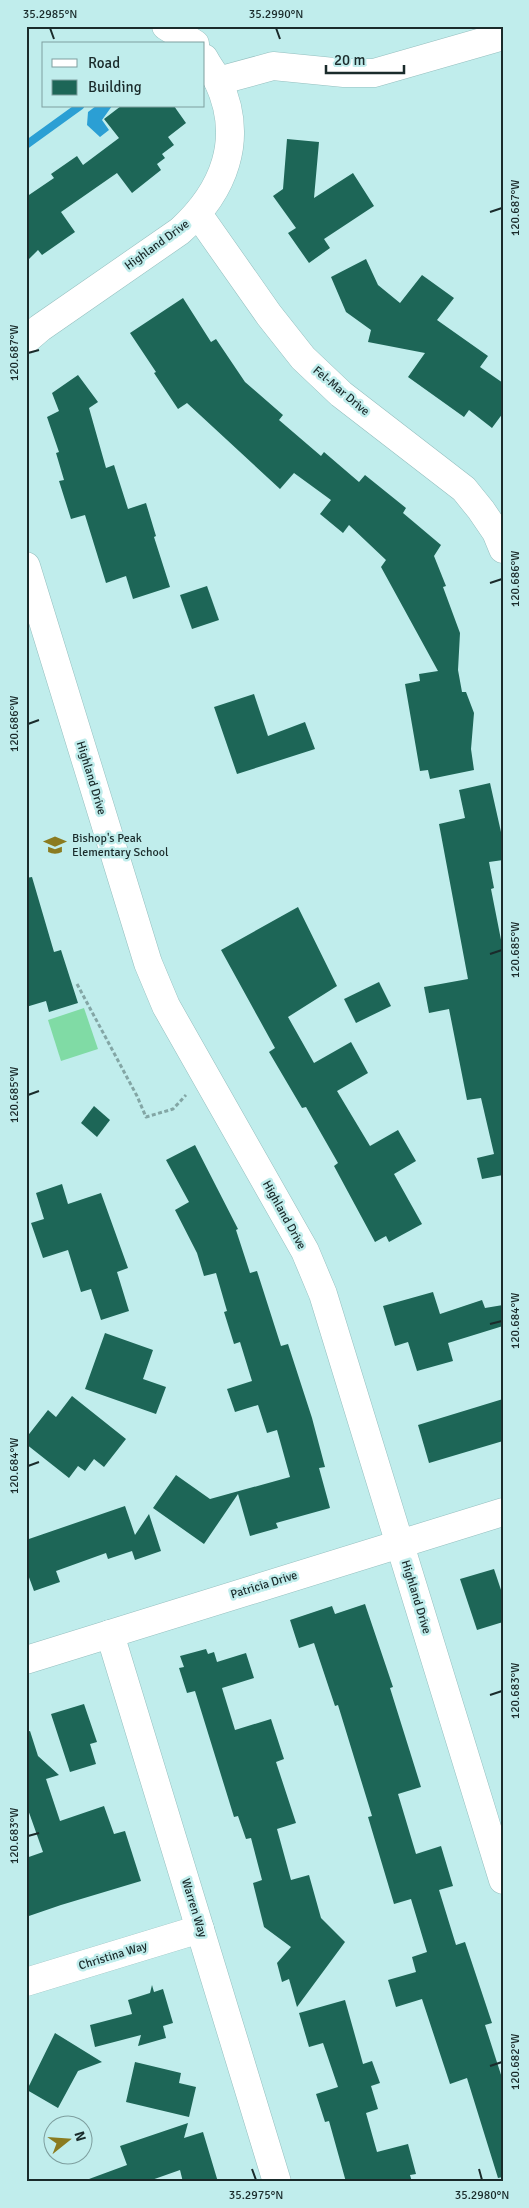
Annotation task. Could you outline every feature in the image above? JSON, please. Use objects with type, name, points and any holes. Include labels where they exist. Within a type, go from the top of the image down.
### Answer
[{"type":"street","points":[[166,26],[192,42]]},
{"type":"street","points":[[211,70],[273,66],[344,73],[374,73],[503,36]]},
{"type":"street","name":"Highland Drive","points":[[26,340],[40,328],[180,231],[198,214],[212,196],[223,174],[229,151],[230,127],[226,103],[211,70]]},
{"type":"street","name":"Fel-Mar Drive","points":[[198,214],[269,315],[302,358],[341,394],[464,489],[496,532],[503,549]]},
{"type":"street","name":"Highland Drive","points":[[26,566],[148,963],[166,1006],[305,1251],[323,1294],[503,1880]]},
{"type":"street","name":"Patricia Drive","points":[[26,1660],[503,1512]]},
{"type":"street","name":"Warren Way","points":[[110,1634],[278,2182]]},
{"type":"street","name":"Christina Way","points":[[26,1982],[200,1929]]},
{"type":"path","points":[[77,984],[138,1096],[146,1117],[172,1109],[206,1076]]},
{"type":"green space","points":[[84,1008],[98,1049],[61,1061],[48,1020]]},
{"type":"water","points":[[93,108],[111,108],[102,120],[109,130],[100,137],[87,125],[88,112]]},
{"type":"building","points":[[118,108],[175,108],[186,123],[168,137],[174,145],[162,154],[165,158],[157,164],[161,170],[132,193],[117,173],[61,212],[75,232],[42,255],[38,250],[26,262],[26,197],[54,178],[51,174],[77,156],[83,165],[119,138],[104,119]]},
{"type":"building","points":[[287,139],[319,142],[314,198],[353,173],[374,206],[324,239],[330,248],[309,263],[288,233],[296,228],[273,196],[283,189]]},
{"type":"building","points":[[366,259],[378,285],[400,303],[422,275],[454,298],[437,320],[488,356],[480,367],[503,383],[503,413],[492,428],[469,410],[464,417],[408,377],[425,353],[368,342],[371,330],[346,312],[331,277]]},
{"type":"building","points":[[183,298],[211,342],[216,339],[245,382],[283,415],[279,420],[321,456],[324,452],[359,482],[365,475],[406,508],[403,513],[441,545],[434,556],[446,586],[443,587],[460,633],[458,670],[462,692],[466,692],[474,713],[471,749],[474,770],[430,779],[428,770],[420,771],[405,684],[420,681],[419,674],[438,671],[381,567],[386,560],[349,525],[343,533],[320,514],[331,500],[294,473],[280,489],[187,403],[178,409],[154,373],[156,372],[130,333]]},
{"type":"building","points":[[78,375],[98,402],[89,408],[106,468],[114,465],[128,509],[146,503],[156,536],[154,537],[170,587],[133,599],[126,576],[106,583],[85,515],[71,519],[59,481],[64,480],[56,453],[59,452],[47,417],[59,411],[52,393]]},
{"type":"building","points":[[207,586],[219,620],[192,629],[180,595]]},
{"type":"building","points":[[254,694],[268,736],[305,722],[315,749],[237,774],[214,707]]},
{"type":"building","points":[[490,783],[503,841],[503,860],[489,862],[494,888],[491,889],[503,950],[503,1175],[482,1179],[477,1158],[494,1154],[481,1098],[467,1100],[449,1009],[429,1013],[424,987],[468,979],[439,824],[465,818],[459,790]]},
{"type":"building","points":[[32,877],[54,952],[61,950],[78,1003],[49,1012],[46,1001],[26,1007],[26,878]]},
{"type":"building","points":[[298,907],[337,986],[288,1017],[314,1063],[351,1042],[368,1073],[337,1091],[370,1146],[398,1130],[416,1161],[394,1174],[422,1224],[389,1242],[386,1236],[375,1242],[334,1166],[338,1163],[306,1107],[302,1108],[269,1052],[275,1048],[221,950]]},
{"type":"building","points":[[379,982],[391,1006],[356,1023],[344,999]]},
{"type":"building","points":[[94,1106],[110,1120],[97,1137],[81,1123]]},
{"type":"building","points":[[195,1145],[238,1229],[236,1230],[250,1273],[257,1271],[281,1346],[288,1344],[312,1418],[325,1467],[319,1468],[330,1508],[276,1523],[278,1528],[250,1536],[238,1494],[204,1544],[153,1508],[176,1475],[210,1499],[290,1477],[277,1430],[267,1433],[258,1405],[235,1412],[227,1389],[252,1381],[240,1342],[234,1344],[224,1312],[227,1311],[216,1273],[204,1276],[197,1253],[175,1210],[189,1202],[166,1160]]},
{"type":"building","points":[[62,1184],[68,1204],[101,1193],[128,1268],[117,1272],[129,1311],[101,1320],[91,1289],[81,1292],[68,1250],[43,1258],[31,1223],[44,1219],[36,1193]]},
{"type":"building","points":[[433,1292],[440,1314],[482,1300],[485,1308],[503,1305],[503,1326],[448,1343],[453,1361],[417,1371],[408,1342],[395,1346],[383,1306]]},
{"type":"building","points":[[105,1333],[153,1350],[143,1379],[166,1387],[156,1414],[85,1389]]},
{"type":"building","points":[[72,1396],[126,1439],[104,1467],[94,1459],[85,1471],[78,1466],[69,1478],[26,1444],[26,1438],[48,1410],[56,1417]]},
{"type":"building","points":[[503,1399],[503,1441],[429,1463],[418,1425]]},
{"type":"building","points":[[125,1506],[135,1535],[149,1514],[161,1551],[135,1560],[132,1551],[108,1559],[106,1553],[56,1571],[60,1582],[34,1591],[26,1569],[26,1540]]},
{"type":"building","points":[[494,1569],[503,1596],[503,1622],[477,1630],[460,1579]]},
{"type":"building","points":[[365,1604],[393,1687],[390,1688],[421,1787],[398,1794],[416,1854],[441,1846],[453,1886],[439,1890],[456,1945],[465,1942],[492,2023],[485,2025],[503,2081],[503,2177],[498,2178],[467,2078],[450,2084],[422,1999],[396,2007],[388,1980],[416,1972],[412,1957],[427,1952],[411,1899],[394,1904],[368,1817],[372,1816],[338,1705],[335,1706],[314,1643],[299,1648],[290,1620],[332,1606],[335,1614]]},
{"type":"building","points":[[206,1649],[208,1654],[214,1652],[217,1662],[246,1653],[254,1678],[222,1688],[235,1730],[271,1719],[284,1759],[276,1762],[296,1823],[277,1829],[291,1880],[309,1875],[321,1918],[345,1942],[297,2007],[289,1979],[282,1982],[277,1963],[291,1947],[264,1927],[253,1883],[262,1880],[251,1838],[246,1839],[238,1816],[234,1817],[195,1691],[187,1693],[179,1668],[184,1667],[180,1656]]},
{"type":"building","points":[[84,1704],[97,1742],[90,1744],[96,1764],[70,1772],[51,1714]]},
{"type":"building","points":[[30,1731],[38,1756],[59,1775],[46,1779],[60,1821],[104,1806],[114,1834],[125,1831],[141,1881],[26,1917],[26,1858],[43,1852],[26,1804],[26,1732]]},
{"type":"building","points":[[152,1985],[154,1992],[163,1989],[173,2023],[163,2026],[166,2038],[138,2046],[141,2035],[95,2047],[90,2025],[132,2014],[128,2000],[150,1993]]},
{"type":"building","points":[[345,2000],[363,2064],[372,2061],[380,2083],[371,2086],[378,2109],[366,2113],[377,2152],[408,2144],[416,2174],[410,2175],[412,2182],[346,2182],[329,2121],[325,2122],[316,2094],[338,2087],[323,2043],[309,2047],[299,2013]]},
{"type":"building","points":[[55,2033],[102,2062],[78,2071],[58,2108],[27,2090]]},
{"type":"building","points":[[135,2062],[181,2073],[179,2083],[196,2087],[189,2117],[126,2102]]},
{"type":"building","points":[[188,2123],[184,2138],[203,2132],[218,2182],[183,2182],[180,2170],[146,2182],[89,2182],[89,2179],[127,2165],[120,2146]]},
{"type":"waterway","points":[[26,145],[77,108]]},
{"type":"place","name":"Bishop's Peak Elementary School","points":[[55,845]]}]
